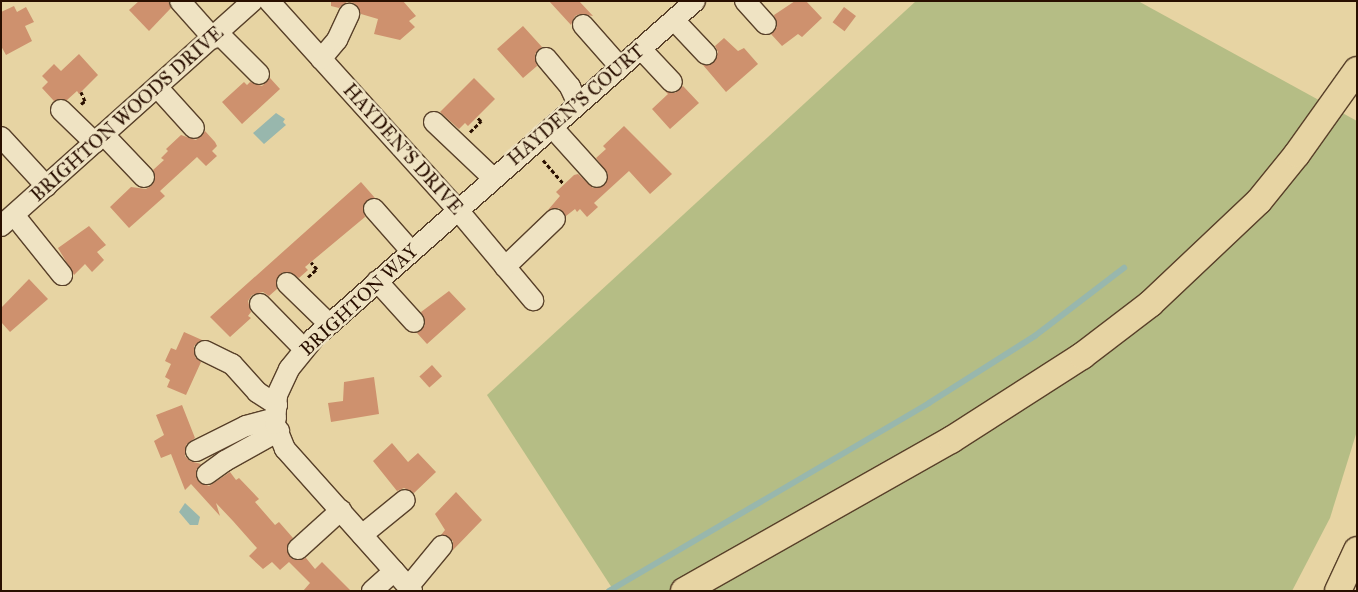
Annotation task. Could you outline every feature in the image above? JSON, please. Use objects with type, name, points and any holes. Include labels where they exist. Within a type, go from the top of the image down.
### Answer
[{"type":"main road","points":[[684,591],[967,431],[1082,356],[1150,304],[1260,200],[1297,154],[1357,70]]},
{"type":"main road","points":[[1338,591],[1357,550]]},
{"type":"street","points":[[180,1],[215,35],[260,74]]},
{"type":"street","name":"BRIGHTON WOODS DRIVE","points":[[8,221],[253,1]]},
{"type":"street","name":"HAYDEN'S DRIVE","points":[[269,1],[457,209],[533,300]]},
{"type":"street","points":[[745,1],[766,24]]},
{"type":"street","name":"HAYDEN'S COURT","points":[[457,209],[674,20],[692,2]]},
{"type":"street","points":[[321,59],[337,40],[349,14]]},
{"type":"street","points":[[674,20],[706,54]]},
{"type":"street","points":[[583,25],[620,67]]},
{"type":"street","points":[[641,49],[672,82]]},
{"type":"street","points":[[546,58],[570,87],[578,104]]},
{"type":"street","points":[[157,87],[194,128]]},
{"type":"street","points":[[62,110],[144,177]]},
{"type":"street","points":[[434,122],[493,178]]},
{"type":"street","points":[[552,127],[597,177]]},
{"type":"street","points":[[1,137],[46,186]]},
{"type":"street","points":[[374,209],[411,251]]},
{"type":"street","name":"BRIGHTON WAY","points":[[277,418],[289,369],[304,350],[329,324],[457,209]]},
{"type":"street","points":[[506,267],[556,219]]},
{"type":"street","points":[[8,221],[62,275]]},
{"type":"street","points":[[377,282],[414,322]]},
{"type":"street","points":[[288,283],[329,324]]},
{"type":"street","points":[[260,304],[304,350]]},
{"type":"street","points":[[205,351],[232,364],[257,392],[277,418],[285,449],[362,534],[403,584]]},
{"type":"street","points":[[196,451],[246,426],[277,418]]},
{"type":"street","points":[[207,474],[277,418]]},
{"type":"street","points":[[362,534],[406,500]]},
{"type":"street","points":[[298,549],[341,510]]},
{"type":"street","points":[[372,591],[403,584],[442,546]]},
{"type":"path","points":[[530,146],[564,184]]},
{"type":"green space","points":[[916,1],[1138,1],[1357,121],[1357,431],[1330,518],[1292,591],[614,591],[487,395]]},
{"type":"water","points":[[276,113],[285,119],[283,122],[286,125],[264,144],[253,133]]},
{"type":"water","points":[[185,503],[200,517],[198,525],[190,525],[179,512]]},
{"type":"building","points":[[139,1],[168,1],[171,8],[149,31],[129,10]]},
{"type":"building","points":[[331,1],[403,1],[416,16],[409,21],[415,27],[400,40],[374,34],[378,19],[361,14],[354,3],[347,2],[339,8],[331,6]]},
{"type":"building","points":[[549,1],[579,1],[593,16],[580,14],[575,16],[571,25]]},
{"type":"building","points":[[795,1],[806,1],[822,18],[802,37],[798,34],[782,46],[771,34],[777,27],[774,15]]},
{"type":"building","points":[[14,6],[17,12],[26,7],[34,22],[25,26],[32,41],[6,55],[1,46],[1,12]]},
{"type":"building","points":[[844,7],[856,16],[845,31],[833,22]]},
{"type":"building","points":[[523,26],[542,47],[535,54],[537,66],[523,78],[497,49]]},
{"type":"building","points":[[724,38],[738,51],[744,48],[758,64],[726,92],[703,65],[714,62],[718,52],[715,46]]},
{"type":"building","points":[[79,54],[98,75],[79,94],[77,91],[67,100],[54,101],[42,88],[48,82],[42,76],[54,64],[61,71]]},
{"type":"building","points":[[270,78],[280,89],[242,124],[222,102],[244,82],[247,85],[250,82],[262,86]]},
{"type":"building","points":[[474,78],[495,99],[468,126],[465,123],[459,129],[440,112]]},
{"type":"building","points":[[683,86],[699,103],[670,129],[652,109],[668,94],[665,91],[675,93]]},
{"type":"building","points":[[624,126],[672,174],[650,194],[629,171],[594,203],[598,207],[587,217],[580,209],[577,212],[575,209],[566,216],[559,208],[548,210],[560,196],[556,192],[574,175],[578,174],[593,188],[605,185],[608,174],[596,158],[606,149],[603,146]]},
{"type":"building","points":[[205,131],[217,146],[212,151],[217,156],[206,166],[197,157],[160,191],[165,196],[129,228],[110,207],[131,187],[146,189],[152,185],[155,180],[153,170],[164,160],[161,158],[168,151],[166,149],[181,135],[196,140]]},
{"type":"building","points":[[361,182],[375,198],[363,205],[365,217],[305,267],[308,270],[299,278],[290,272],[283,272],[276,280],[277,289],[269,296],[263,292],[252,295],[248,301],[251,312],[248,316],[251,318],[230,337],[210,317]]},
{"type":"building","points":[[89,226],[106,245],[97,252],[104,260],[92,272],[85,264],[74,275],[58,248]]},
{"type":"building","points":[[29,279],[48,299],[10,332],[1,322],[1,308]]},
{"type":"building","points":[[449,291],[466,309],[427,344],[417,333],[425,325],[421,312]]},
{"type":"building","points":[[184,332],[202,340],[194,346],[195,357],[201,362],[186,395],[167,387],[170,380],[165,377],[171,364],[165,361],[171,348],[176,350]]},
{"type":"building","points":[[432,365],[442,376],[429,388],[419,376]]},
{"type":"building","points":[[374,377],[379,414],[331,422],[328,403],[343,401],[344,382]]},
{"type":"building","points":[[182,405],[195,438],[186,445],[185,456],[190,461],[201,464],[196,470],[198,481],[209,486],[230,472],[236,480],[239,478],[259,499],[255,502],[275,525],[279,522],[293,538],[287,546],[290,557],[295,560],[306,558],[315,569],[322,562],[351,591],[303,591],[310,583],[289,562],[280,570],[272,562],[263,569],[249,556],[257,548],[216,503],[220,516],[191,484],[185,490],[171,454],[161,458],[154,441],[164,435],[156,415]]},
{"type":"building","points":[[392,443],[408,462],[418,453],[436,472],[414,493],[404,488],[397,491],[373,461]]},
{"type":"building","points":[[456,492],[482,520],[453,550],[453,541],[441,535],[445,530],[435,514]]},
{"type":"waterway","points":[[609,591],[929,403],[1035,336],[1124,268]]}]
